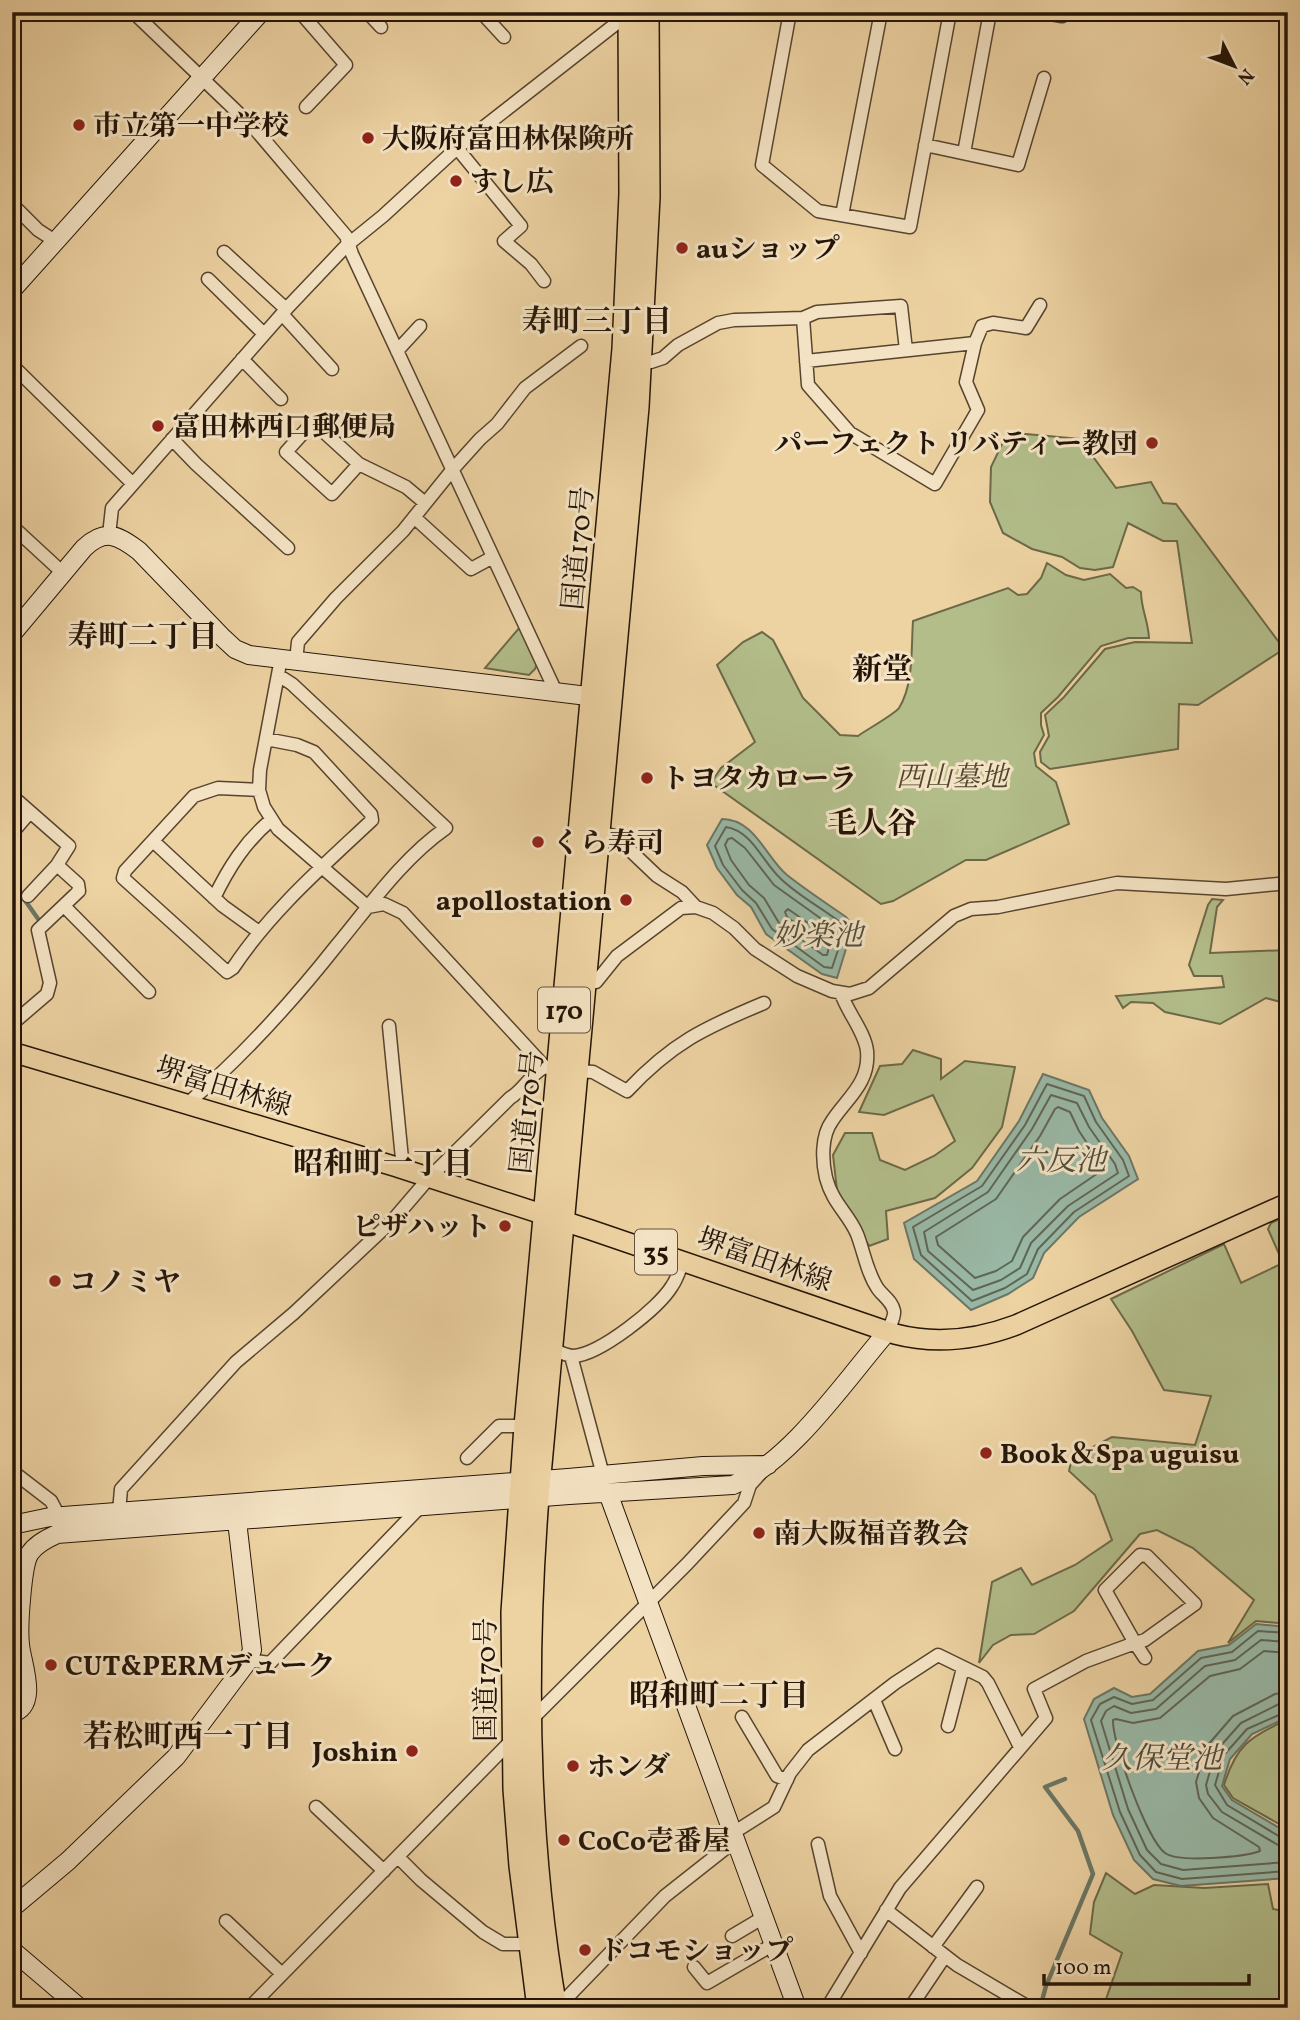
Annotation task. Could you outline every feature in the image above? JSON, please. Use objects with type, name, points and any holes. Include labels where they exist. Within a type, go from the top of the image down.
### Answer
[{"type":"highway","name":"国道170号","points":[[576,980],[649,186],[634,13]]},
{"type":"highway","name":"国道170号","points":[[556,2008],[537,1853],[529,1489],[525,1426],[554,1218],[560,1069],[598,832],[601,698]]},
{"type":"highway","name":"国道170号","points":[[538,2008],[528,1944],[514,1789],[512,1612],[529,1489],[562,1353],[554,1218]]},
{"type":"main road","name":"堺富田林線","points":[[12,1052],[397,1167],[911,1338],[943,1341],[986,1336],[1288,1203]]},
{"type":"street","points":[[133,12],[255,129],[346,236],[556,692]]},
{"type":"street","points":[[12,290],[261,12]]},
{"type":"street","points":[[300,12],[346,65],[306,107]]},
{"type":"street","points":[[367,12],[381,27]]},
{"type":"street","points":[[481,12],[504,37]]},
{"type":"street","points":[[790,12],[762,165],[818,211],[909,227],[950,12]]},
{"type":"street","points":[[842,215],[881,12]]},
{"type":"street","points":[[964,153],[990,12]]},
{"type":"street","points":[[1038,12],[1062,16],[1064,12]]},
{"type":"street","points":[[109,536],[112,508],[264,334],[349,244],[457,148],[634,13]]},
{"type":"street","points":[[925,145],[1018,165],[1044,78]]},
{"type":"street","points":[[457,148],[521,226],[504,241],[531,264],[544,281]]},
{"type":"street","points":[[12,204],[38,230],[55,241]]},
{"type":"street","points":[[224,252],[284,312],[332,369]]},
{"type":"street","points":[[208,279],[264,334]]},
{"type":"street","points":[[803,318],[808,385],[850,433],[934,484],[978,410],[966,382],[982,326],[993,323],[1026,328],[1040,305]]},
{"type":"street","points":[[632,360],[651,362],[663,358],[678,345],[718,323],[803,318],[817,313],[901,306],[906,350]]},
{"type":"street","points":[[397,351],[419,326]]},
{"type":"street","points":[[806,361],[975,343]]},
{"type":"street","points":[[368,907],[271,820],[259,790],[266,740],[285,665],[298,642],[336,598],[382,553],[453,469],[497,424],[525,388],[580,346]]},
{"type":"street","points":[[242,359],[281,399]]},
{"type":"street","points":[[12,365],[133,484]]},
{"type":"street","points":[[359,464],[332,494],[286,452],[313,422],[359,464],[406,487],[425,503]]},
{"type":"street","points":[[172,439],[288,548]]},
{"type":"street","points":[[414,517],[471,569],[493,557]]},
{"type":"street","points":[[12,526],[63,573]]},
{"type":"street","points":[[15,626],[94,539],[109,536],[125,541],[139,551],[235,649],[249,655],[285,665],[601,698]]},
{"type":"street","points":[[187,1104],[258,1037],[300,991],[403,867],[446,828],[292,684],[285,665]]},
{"type":"street","points":[[259,790],[218,788],[201,792],[188,802],[125,871],[123,878],[227,972],[293,894],[372,820],[371,814],[314,752],[297,745],[266,740]]},
{"type":"street","points":[[12,796],[69,846],[57,865],[27,896]]},
{"type":"street","points":[[12,832],[30,812]]},
{"type":"street","points":[[214,898],[237,856],[271,820]]},
{"type":"street","points":[[598,832],[615,836],[657,876],[682,892],[696,906],[713,913],[734,928],[755,949],[797,976],[832,991],[850,994],[869,988],[954,916],[971,909],[998,907],[1117,883],[1226,889],[1288,883]]},
{"type":"street","points":[[153,841],[214,898],[259,932]]},
{"type":"street","points":[[12,1024],[47,994],[50,983],[41,927],[79,891],[78,884],[57,865]]},
{"type":"street","points":[[368,907],[384,904],[403,913],[560,1069]]},
{"type":"street","points":[[64,906],[149,992]]},
{"type":"street","points":[[576,980],[596,982],[628,948],[681,908],[696,906]]},
{"type":"street","points":[[249,2008],[744,1503],[750,1485],[797,1438],[888,1331],[894,1311],[878,1289],[856,1231],[832,1197],[825,1175],[825,1139],[830,1122],[861,1086],[866,1067],[867,1050],[841,993]]},
{"type":"street","points":[[119,1512],[121,1489],[236,1362],[294,1313],[393,1220],[429,1178],[510,1098],[519,1093],[533,1075],[560,1069],[593,1072],[627,1091],[654,1064],[687,1038],[764,1003]]},
{"type":"street","points":[[388,1026],[402,1158],[397,1167]]},
{"type":"street","points":[[683,1261],[673,1285],[654,1309],[591,1352],[562,1353],[605,1484],[797,2008]]},
{"type":"street","points":[[467,1458],[499,1426],[525,1426]]},
{"type":"street","points":[[12,1525],[59,1516],[605,1484],[733,1485],[768,1465]]},
{"type":"street","points":[[12,1471],[51,1501],[59,1516]]},
{"type":"street","points":[[12,1681],[20,1678],[22,1672],[15,1650],[25,1564],[31,1552],[44,1540],[57,1534],[420,1507],[529,1489]]},
{"type":"street","points":[[248,1660],[270,1663],[420,1507]]},
{"type":"street","points":[[12,1908],[68,1861],[176,1757],[248,1660],[252,1650],[237,1521]]},
{"type":"street","points":[[827,2008],[900,1888],[1046,1718],[1034,1689],[1086,1661],[1135,1643],[1145,1640],[1195,1604],[1147,1556],[1140,1555],[1105,1590],[1135,1643],[1145,1657]]},
{"type":"street","points":[[12,1713],[23,1706],[26,1698],[26,1669],[15,1650]]},
{"type":"street","points":[[556,2008],[665,1896],[734,1836],[774,1807],[798,1760],[808,1750],[895,1683],[938,1655],[983,1677],[1020,1747]]},
{"type":"street","points":[[948,1726],[963,1668]]},
{"type":"street","points":[[874,1700],[895,1749]]},
{"type":"street","points":[[742,1717],[778,1776],[787,1780]]},
{"type":"street","points":[[316,1807],[383,1871]]},
{"type":"street","points":[[818,1844],[830,1896],[861,1953]]},
{"type":"street","points":[[398,1857],[421,1880],[484,1932],[503,1944],[528,1944]]},
{"type":"street","points":[[933,1947],[977,1887]]},
{"type":"street","points":[[886,1910],[945,1956],[1025,2005],[1024,2008]]},
{"type":"street","points":[[732,1936],[764,1917]]},
{"type":"street","points":[[226,1921],[282,1974]]},
{"type":"street","points":[[694,1967],[707,1983],[774,1944]]},
{"type":"street","points":[[12,1950],[80,2008]]},
{"type":"street","points":[[911,2008],[945,1956]]},
{"type":"green space","points":[[1026,434],[1080,439],[1116,488],[1151,482],[1163,503],[1176,504],[1284,649],[1198,705],[1179,704],[1178,749],[1050,769],[1041,762],[1040,752],[1049,736],[1045,715],[1105,649],[1135,642],[1192,643],[1177,541],[1163,541],[1128,523],[1113,567],[1095,570],[1080,568],[1062,557],[1032,549],[1003,533],[990,502],[991,467],[1004,440]]},
{"type":"green space","name":"西山墓地","points":[[1047,563],[1066,575],[1084,580],[1110,574],[1126,588],[1133,587],[1141,592],[1149,638],[1128,638],[1101,646],[1041,713],[1044,735],[1034,753],[1036,766],[1056,782],[1069,824],[986,860],[966,860],[893,901],[881,904],[711,783],[721,768],[755,742],[717,665],[743,642],[762,632],[773,640],[803,698],[840,735],[858,736],[896,711],[904,698],[911,666],[913,621],[1008,588],[1018,595],[1027,594],[1041,578]]},
{"type":"green space","points":[[520,627],[537,664],[535,669],[529,675],[485,668]]},
{"type":"green space","points":[[1212,899],[1223,900],[1217,907],[1210,953],[1288,950],[1288,1004],[1266,998],[1220,1024],[1165,1012],[1153,1003],[1131,1002],[1123,1008],[1116,996],[1224,987],[1222,976],[1194,976],[1189,965]]},
{"type":"green space","points":[[913,1050],[941,1059],[941,1079],[965,1061],[1015,1067],[1002,1127],[972,1168],[935,1198],[886,1211],[888,1239],[869,1246],[837,1190],[833,1155],[845,1133],[872,1133],[880,1160],[905,1170],[934,1156],[955,1141],[933,1095],[884,1115],[859,1112],[880,1066],[902,1064]]},
{"type":"green space","points":[[1288,1215],[1288,1624],[1256,1621],[1228,1643],[1254,1600],[1193,1548],[1157,1530],[1140,1534],[1074,1611],[1034,1634],[1011,1635],[993,1645],[979,1663],[992,1582],[1021,1568],[1032,1585],[1075,1565],[1112,1540],[1095,1495],[1069,1471],[1072,1458],[1112,1437],[1195,1445],[1211,1396],[1164,1390],[1111,1299],[1224,1244],[1241,1283],[1283,1263],[1268,1229],[1271,1223]]},
{"type":"green space","points":[[1288,1719],[1288,1829],[1233,1798],[1224,1785],[1234,1760],[1247,1743]]},
{"type":"green space","points":[[1106,1873],[1135,1894],[1154,1885],[1204,1888],[1268,1884],[1273,1909],[1288,1912],[1288,2008],[1103,2008],[1122,1953],[1090,1934],[1094,1902]]},
{"type":"water","name":"妙楽池","points":[[722,819],[743,825],[752,832],[787,875],[846,917],[853,926],[837,978],[822,974],[766,934],[751,907],[737,895],[717,868],[707,845]]},
{"type":"water","name":"六反池","points":[[1043,1074],[1089,1090],[1102,1118],[1129,1156],[1138,1179],[1079,1217],[1044,1253],[1033,1278],[1008,1294],[971,1310],[914,1259],[904,1223],[977,1181],[1019,1121]]},
{"type":"water","name":"久保堂池","points":[[1256,1624],[1288,1627],[1288,1717],[1252,1734],[1230,1759],[1222,1786],[1232,1800],[1288,1833],[1288,1878],[1181,1886],[1153,1879],[1134,1860],[1113,1815],[1084,1719],[1094,1699],[1114,1688],[1132,1697],[1150,1694],[1198,1651],[1229,1645]]},
{"type":"waterway","points":[[12,882],[41,923]]},
{"type":"waterway","points":[[1040,2008],[1046,1986],[1093,1874],[1078,1831],[1045,1787],[1065,1779]]},
{"type":"place","name":"市立第一中学校","points":[[79,125]]},
{"type":"place","name":"大阪府富田林保険所","points":[[368,138]]},
{"type":"place","name":"すし広","points":[[456,181]]},
{"type":"place","name":"auショップ","points":[[682,248]]},
{"type":"place","name":"富田林西口郵便局","points":[[158,426]]},
{"type":"place","name":"パーフェクト リバティー教団","points":[[1152,443]]},
{"type":"place","name":"トヨタカローラ","points":[[647,778]]},
{"type":"place","name":"くら寿司","points":[[538,842]]},
{"type":"place","name":"apollostation","points":[[626,900]]},
{"type":"place","name":"ピザハット","points":[[505,1226]]},
{"type":"place","name":"コノミヤ","points":[[55,1281]]},
{"type":"place","name":"Book＆Spa uguisu","points":[[986,1453]]},
{"type":"place","name":"南大阪福音教会","points":[[759,1533]]},
{"type":"place","name":"CUT&PERMデューク","points":[[51,1665]]},
{"type":"place","name":"Joshin","points":[[412,1751]]},
{"type":"place","name":"ホンダ","points":[[573,1766]]},
{"type":"place","name":"CoCo壱番屋","points":[[564,1840]]},
{"type":"place","name":"ドコモショップ","points":[[585,1950]]},
{"type":"district","name":"寿町三丁目","points":[[597,321]]},
{"type":"district","name":"寿町二丁目","points":[[143,636]]},
{"type":"district","name":"新堂","points":[[882,669]]},
{"type":"district","name":"毛人谷","points":[[872,823]]},
{"type":"district","name":"昭和町一丁目","points":[[383,1163]]},
{"type":"district","name":"昭和町二丁目","points":[[719,1695]]},
{"type":"district","name":"若松町西一丁目","points":[[188,1736]]}]
